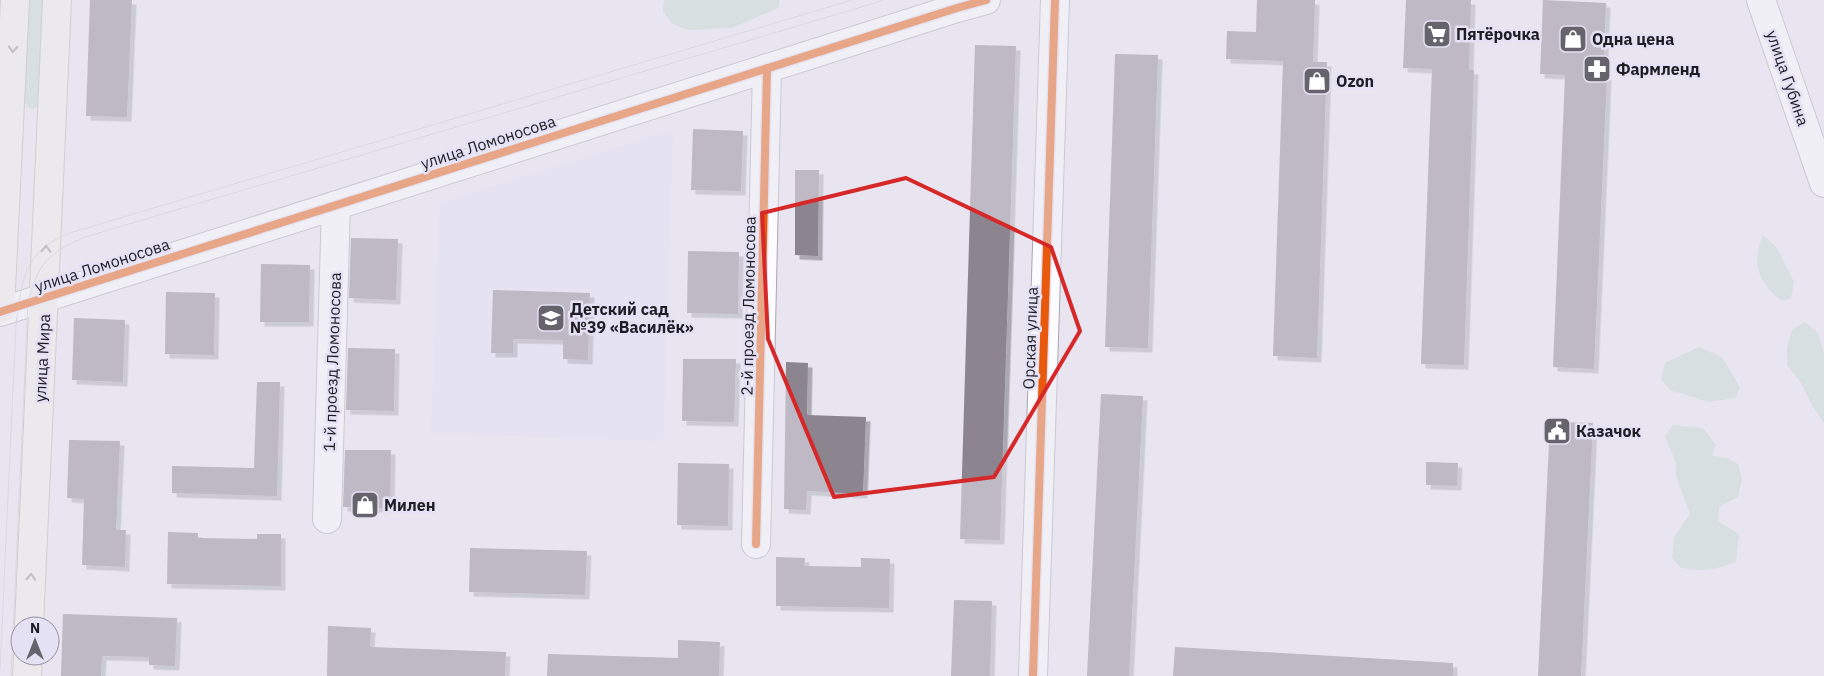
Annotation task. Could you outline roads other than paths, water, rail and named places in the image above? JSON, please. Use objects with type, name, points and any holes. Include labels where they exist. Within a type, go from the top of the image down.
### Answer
[{"type":"main road","points":[[0,311],[15,0]]},
{"type":"main road","name":"улица Мира","points":[[29,616],[57,0]]},
{"type":"street","name":"улица Ломоносова","points":[[0,311],[986,0]]},
{"type":"street","name":"Орская улица","points":[[1032,676],[1055,0]]},
{"type":"street","name":"улица Губина","points":[[1761,0],[1824,184]]},
{"type":"street","name":"2-й проезд Ломоносова","points":[[756,544],[767,68]]},
{"type":"street","name":"1-й проезд Ломоносова","points":[[327,518],[336,205]]},
{"type":"tram line","points":[[0,670],[16,325],[21,293],[28,268],[44,247],[73,232],[852,0]]},
{"type":"tram line","points":[[11,676],[28,303],[40,269],[54,254],[85,237],[883,0]]},
{"type":"place","name":"Пятёрочка","points":[[1437,34]]},
{"type":"place","name":"Одна цена","points":[[1573,39]]},
{"type":"place","name":"Фармленд","points":[[1597,69]]},
{"type":"place","name":"Ozon","points":[[1317,81]]},
{"type":"place","name":"Детский сад №39 «Василёк»","points":[[551,318]]},
{"type":"place","name":"Казачок","points":[[1557,431]]},
{"type":"place","name":"Милен","points":[[365,505]]}]
